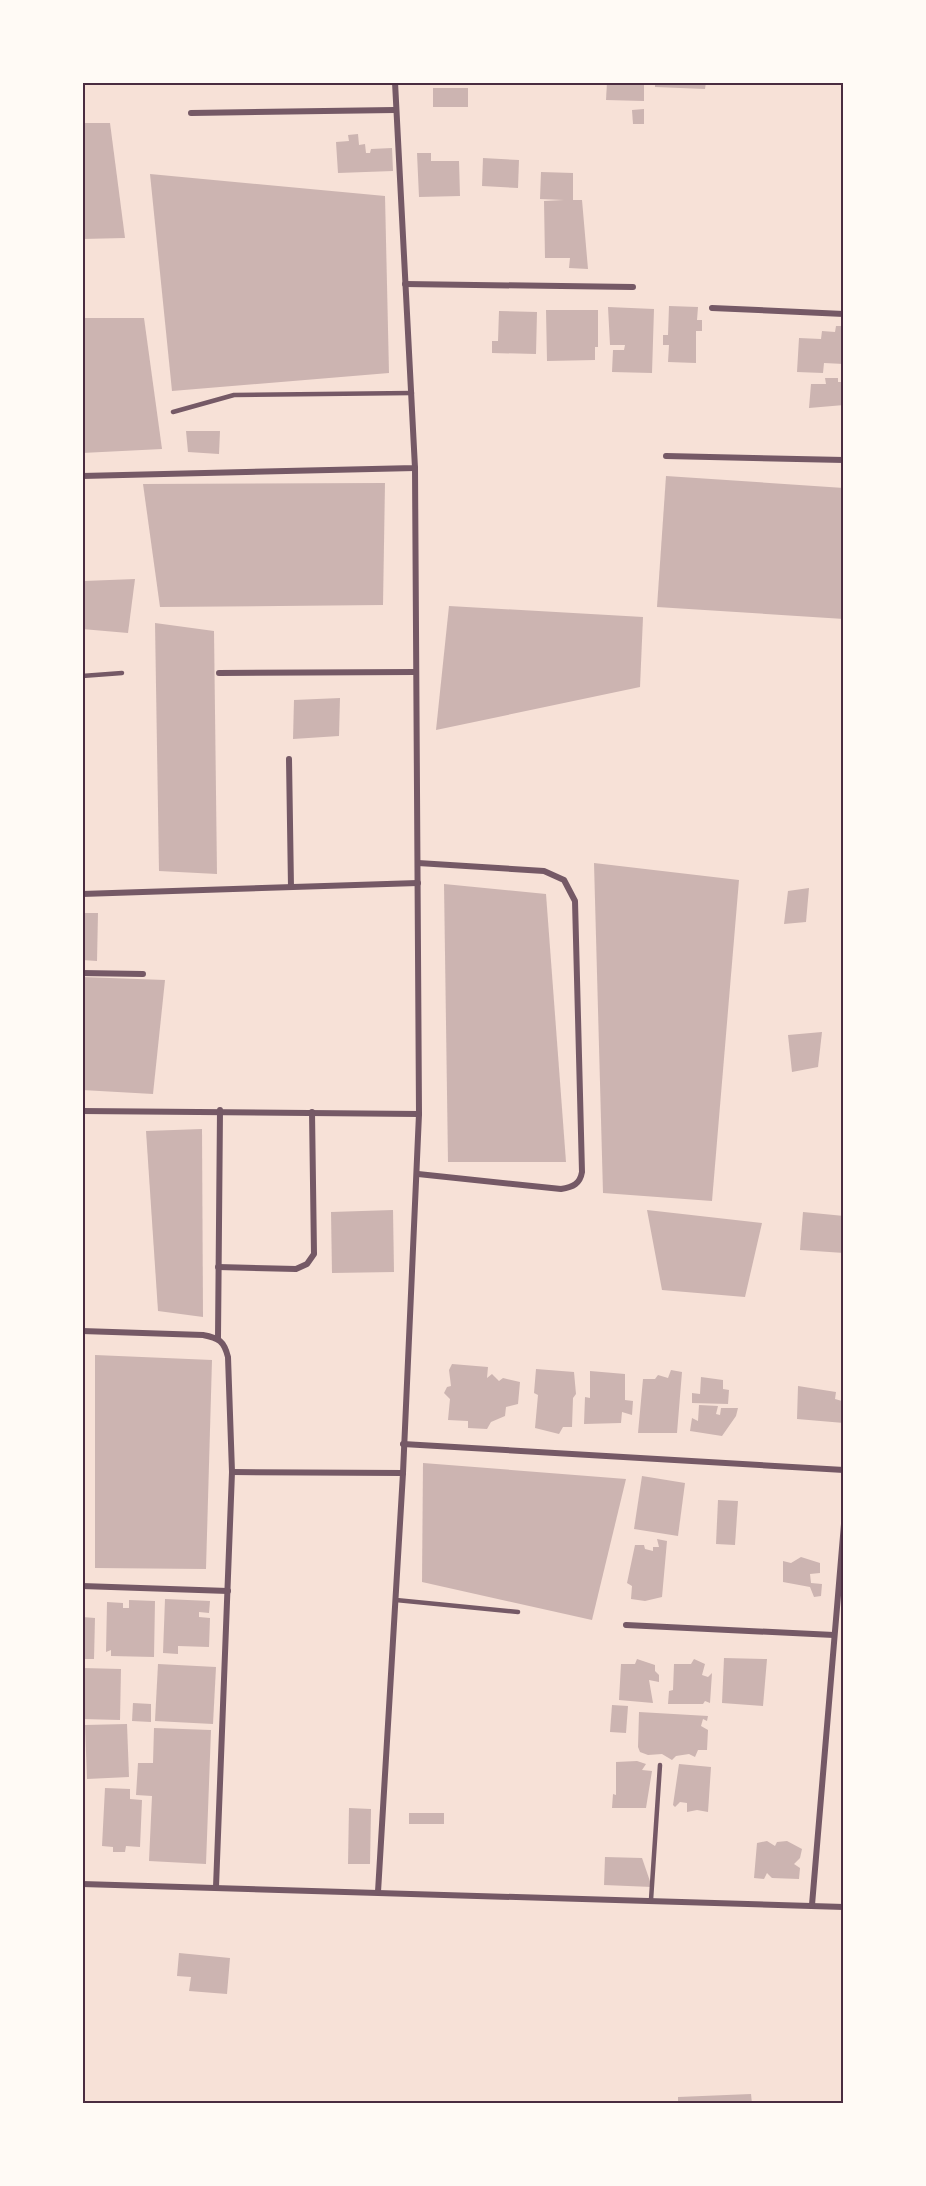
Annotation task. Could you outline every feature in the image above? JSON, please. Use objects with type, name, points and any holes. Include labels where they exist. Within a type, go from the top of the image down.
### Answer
[{"type":"street","points":[[378,1892],[403,1473],[419,1114],[415,468],[395,82]]},
{"type":"street","points":[[192,113],[395,110]]},
{"type":"street","points":[[405,284],[633,287]]},
{"type":"street","points":[[712,308],[843,314]]},
{"type":"street","points":[[666,456],[843,460]]},
{"type":"street","points":[[82,477],[415,468]]},
{"type":"street","points":[[219,673],[416,672]]},
{"type":"street","points":[[289,759],[291,887]]},
{"type":"street","points":[[418,863],[544,872],[564,880],[575,901],[582,1172],[580,1180],[573,1187],[561,1189],[418,1174]]},
{"type":"street","points":[[82,894],[418,883]]},
{"type":"street","points":[[82,973],[143,974]]},
{"type":"street","points":[[82,1111],[220,1110],[419,1114]]},
{"type":"street","points":[[218,1338],[220,1110]]},
{"type":"street","points":[[219,1267],[296,1269],[308,1264],[314,1254],[312,1112]]},
{"type":"street","points":[[82,1331],[203,1335],[218,1338],[225,1346],[228,1357],[231,1472],[216,1887]]},
{"type":"street","points":[[403,1444],[843,1470]]},
{"type":"street","points":[[231,1472],[403,1473]]},
{"type":"street","points":[[812,1905],[843,1524]]},
{"type":"street","points":[[82,1586],[228,1591]]},
{"type":"street","points":[[626,1625],[834,1635]]},
{"type":"street","points":[[82,1884],[843,1907]]},
{"type":"lane","points":[[173,412],[234,395],[412,393]]},
{"type":"lane","points":[[82,676],[122,673]]},
{"type":"lane","points":[[396,1600],[518,1612]]},
{"type":"lane","points":[[651,1900],[660,1765]]},
{"type":"building","points":[[607,82],[644,82],[644,101],[606,100]]},
{"type":"building","points":[[655,82],[706,82],[705,89],[655,87]]},
{"type":"building","points":[[433,88],[468,88],[468,107],[433,107]]},
{"type":"building","points":[[644,109],[644,124],[633,124],[632,110]]},
{"type":"building","points":[[82,123],[110,123],[125,238],[82,239]]},
{"type":"building","points":[[358,134],[359,145],[365,144],[366,153],[370,153],[371,149],[392,148],[393,171],[338,173],[336,142],[349,141],[348,135]]},
{"type":"building","points":[[417,153],[431,153],[431,161],[459,161],[460,196],[419,197]]},
{"type":"building","points":[[483,158],[519,160],[518,188],[482,186]]},
{"type":"building","points":[[541,172],[573,173],[573,200],[582,200],[588,269],[569,268],[570,258],[545,258],[544,201],[564,200],[540,199]]},
{"type":"building","points":[[150,174],[385,196],[389,373],[172,391]]},
{"type":"building","points":[[669,306],[698,307],[697,320],[702,320],[702,331],[696,331],[696,363],[668,362],[669,345],[663,345],[663,335],[668,335]]},
{"type":"building","points":[[608,307],[654,309],[652,373],[612,372],[613,350],[624,350],[625,345],[610,345]]},
{"type":"building","points":[[546,310],[598,310],[598,347],[595,347],[595,360],[547,361]]},
{"type":"building","points":[[499,311],[537,312],[536,354],[492,353],[492,341],[498,341]]},
{"type":"building","points":[[82,318],[144,318],[162,449],[82,453]]},
{"type":"building","points":[[836,326],[844,326],[844,364],[824,363],[823,373],[797,372],[799,338],[821,339],[822,331],[835,332]]},
{"type":"building","points":[[825,378],[838,378],[838,382],[844,382],[844,405],[809,408],[811,384],[826,384]]},
{"type":"building","points":[[186,431],[220,431],[219,454],[188,452]]},
{"type":"building","points":[[666,476],[844,488],[844,619],[657,607]]},
{"type":"building","points":[[385,483],[383,605],[160,607],[143,484]]},
{"type":"building","points":[[135,579],[128,633],[82,629],[84,581]]},
{"type":"building","points":[[449,606],[643,617],[640,687],[436,730]]},
{"type":"building","points":[[155,623],[214,631],[217,874],[159,871]]},
{"type":"building","points":[[340,698],[339,736],[293,739],[294,700]]},
{"type":"building","points":[[594,863],[739,880],[712,1201],[603,1193]]},
{"type":"building","points":[[444,884],[546,894],[566,1162],[448,1162]]},
{"type":"building","points":[[809,888],[806,922],[784,924],[788,891]]},
{"type":"building","points":[[82,913],[98,913],[97,961],[82,960]]},
{"type":"building","points":[[82,977],[165,980],[153,1094],[82,1090]]},
{"type":"building","points":[[822,1032],[818,1067],[792,1072],[788,1035]]},
{"type":"building","points":[[202,1129],[203,1317],[158,1311],[146,1131]]},
{"type":"building","points":[[393,1210],[394,1272],[332,1273],[331,1212]]},
{"type":"building","points":[[647,1210],[762,1223],[745,1297],[662,1290]]},
{"type":"building","points":[[803,1212],[844,1216],[844,1253],[800,1250]]},
{"type":"building","points":[[95,1355],[212,1360],[206,1569],[95,1568]]},
{"type":"building","points":[[452,1364],[488,1367],[487,1378],[492,1374],[499,1381],[503,1378],[520,1382],[518,1404],[506,1407],[505,1416],[491,1422],[487,1429],[468,1428],[468,1421],[448,1420],[450,1399],[444,1393],[447,1387],[451,1386],[449,1370]]},
{"type":"building","points":[[536,1369],[574,1372],[576,1394],[573,1398],[572,1427],[563,1427],[559,1434],[535,1428],[538,1395],[534,1393]]},
{"type":"building","points":[[671,1370],[682,1372],[677,1433],[638,1433],[643,1379],[655,1379],[658,1375],[668,1378]]},
{"type":"building","points":[[590,1371],[625,1374],[625,1400],[633,1401],[632,1415],[622,1412],[621,1423],[584,1424],[585,1397],[590,1398]]},
{"type":"building","points":[[701,1377],[723,1380],[723,1389],[729,1390],[728,1404],[692,1403],[692,1393],[700,1394]]},
{"type":"building","points":[[798,1386],[836,1392],[835,1399],[842,1401],[844,1423],[797,1419]]},
{"type":"building","points":[[699,1405],[718,1406],[716,1414],[720,1415],[721,1408],[738,1408],[736,1416],[722,1436],[690,1431],[692,1418],[698,1421]]},
{"type":"building","points":[[423,1463],[626,1479],[592,1620],[422,1582]]},
{"type":"building","points":[[642,1476],[685,1483],[678,1536],[634,1529]]},
{"type":"building","points":[[718,1500],[738,1501],[735,1545],[716,1544]]},
{"type":"building","points":[[657,1539],[667,1541],[662,1597],[645,1601],[631,1599],[632,1586],[627,1583],[635,1545],[644,1545],[645,1549],[653,1551],[653,1547],[659,1547]]},
{"type":"building","points":[[801,1557],[820,1563],[820,1573],[810,1574],[811,1583],[822,1584],[821,1596],[814,1597],[810,1587],[783,1582],[783,1561],[791,1563]]},
{"type":"building","points":[[165,1599],[210,1601],[209,1613],[199,1612],[199,1617],[210,1618],[209,1647],[178,1646],[178,1654],[163,1653]]},
{"type":"building","points":[[129,1600],[155,1601],[154,1657],[111,1656],[111,1650],[106,1652],[107,1602],[123,1603],[123,1608],[129,1608]]},
{"type":"building","points":[[82,1617],[95,1618],[94,1659],[82,1659]]},
{"type":"building","points":[[724,1658],[767,1659],[763,1706],[722,1703]]},
{"type":"building","points":[[637,1659],[655,1665],[655,1671],[659,1675],[659,1682],[649,1680],[653,1703],[619,1700],[621,1664],[635,1664]]},
{"type":"building","points":[[694,1659],[705,1664],[702,1675],[708,1677],[712,1673],[710,1703],[705,1701],[703,1704],[668,1704],[669,1691],[673,1690],[674,1664],[691,1664]]},
{"type":"building","points":[[158,1664],[216,1667],[213,1724],[155,1721]]},
{"type":"building","points":[[82,1668],[121,1669],[120,1720],[82,1719]]},
{"type":"building","points":[[133,1703],[151,1704],[151,1722],[132,1721]]},
{"type":"building","points":[[612,1705],[628,1706],[626,1733],[610,1732]]},
{"type":"building","points":[[639,1712],[708,1716],[707,1721],[703,1719],[701,1726],[708,1730],[707,1750],[698,1750],[695,1757],[689,1754],[676,1756],[672,1760],[662,1754],[648,1755],[640,1752],[638,1747]]},
{"type":"building","points":[[127,1724],[129,1777],[87,1779],[85,1725]]},
{"type":"building","points":[[154,1728],[211,1730],[206,1864],[149,1861],[152,1796],[136,1795],[138,1763],[153,1763]]},
{"type":"building","points":[[637,1761],[646,1764],[642,1770],[652,1771],[646,1808],[612,1808],[613,1794],[616,1795],[616,1762]]},
{"type":"building","points":[[679,1764],[711,1767],[708,1812],[697,1810],[687,1812],[687,1803],[680,1802],[675,1807],[673,1805]]},
{"type":"building","points":[[105,1788],[130,1789],[130,1799],[142,1800],[140,1847],[126,1846],[125,1852],[113,1852],[113,1847],[102,1846]]},
{"type":"building","points":[[349,1808],[371,1809],[370,1864],[348,1864]]},
{"type":"building","points":[[409,1813],[444,1813],[444,1824],[409,1824]]},
{"type":"building","points":[[767,1841],[775,1846],[777,1842],[787,1841],[802,1849],[800,1858],[794,1864],[800,1868],[799,1879],[772,1878],[767,1873],[764,1879],[754,1878],[757,1843]]},
{"type":"building","points":[[605,1857],[642,1858],[652,1887],[604,1885]]},
{"type":"building","points":[[179,1953],[230,1958],[227,1994],[189,1991],[191,1977],[177,1976]]},
{"type":"building","points":[[751,2094],[752,2104],[678,2104],[678,2097]]}]
